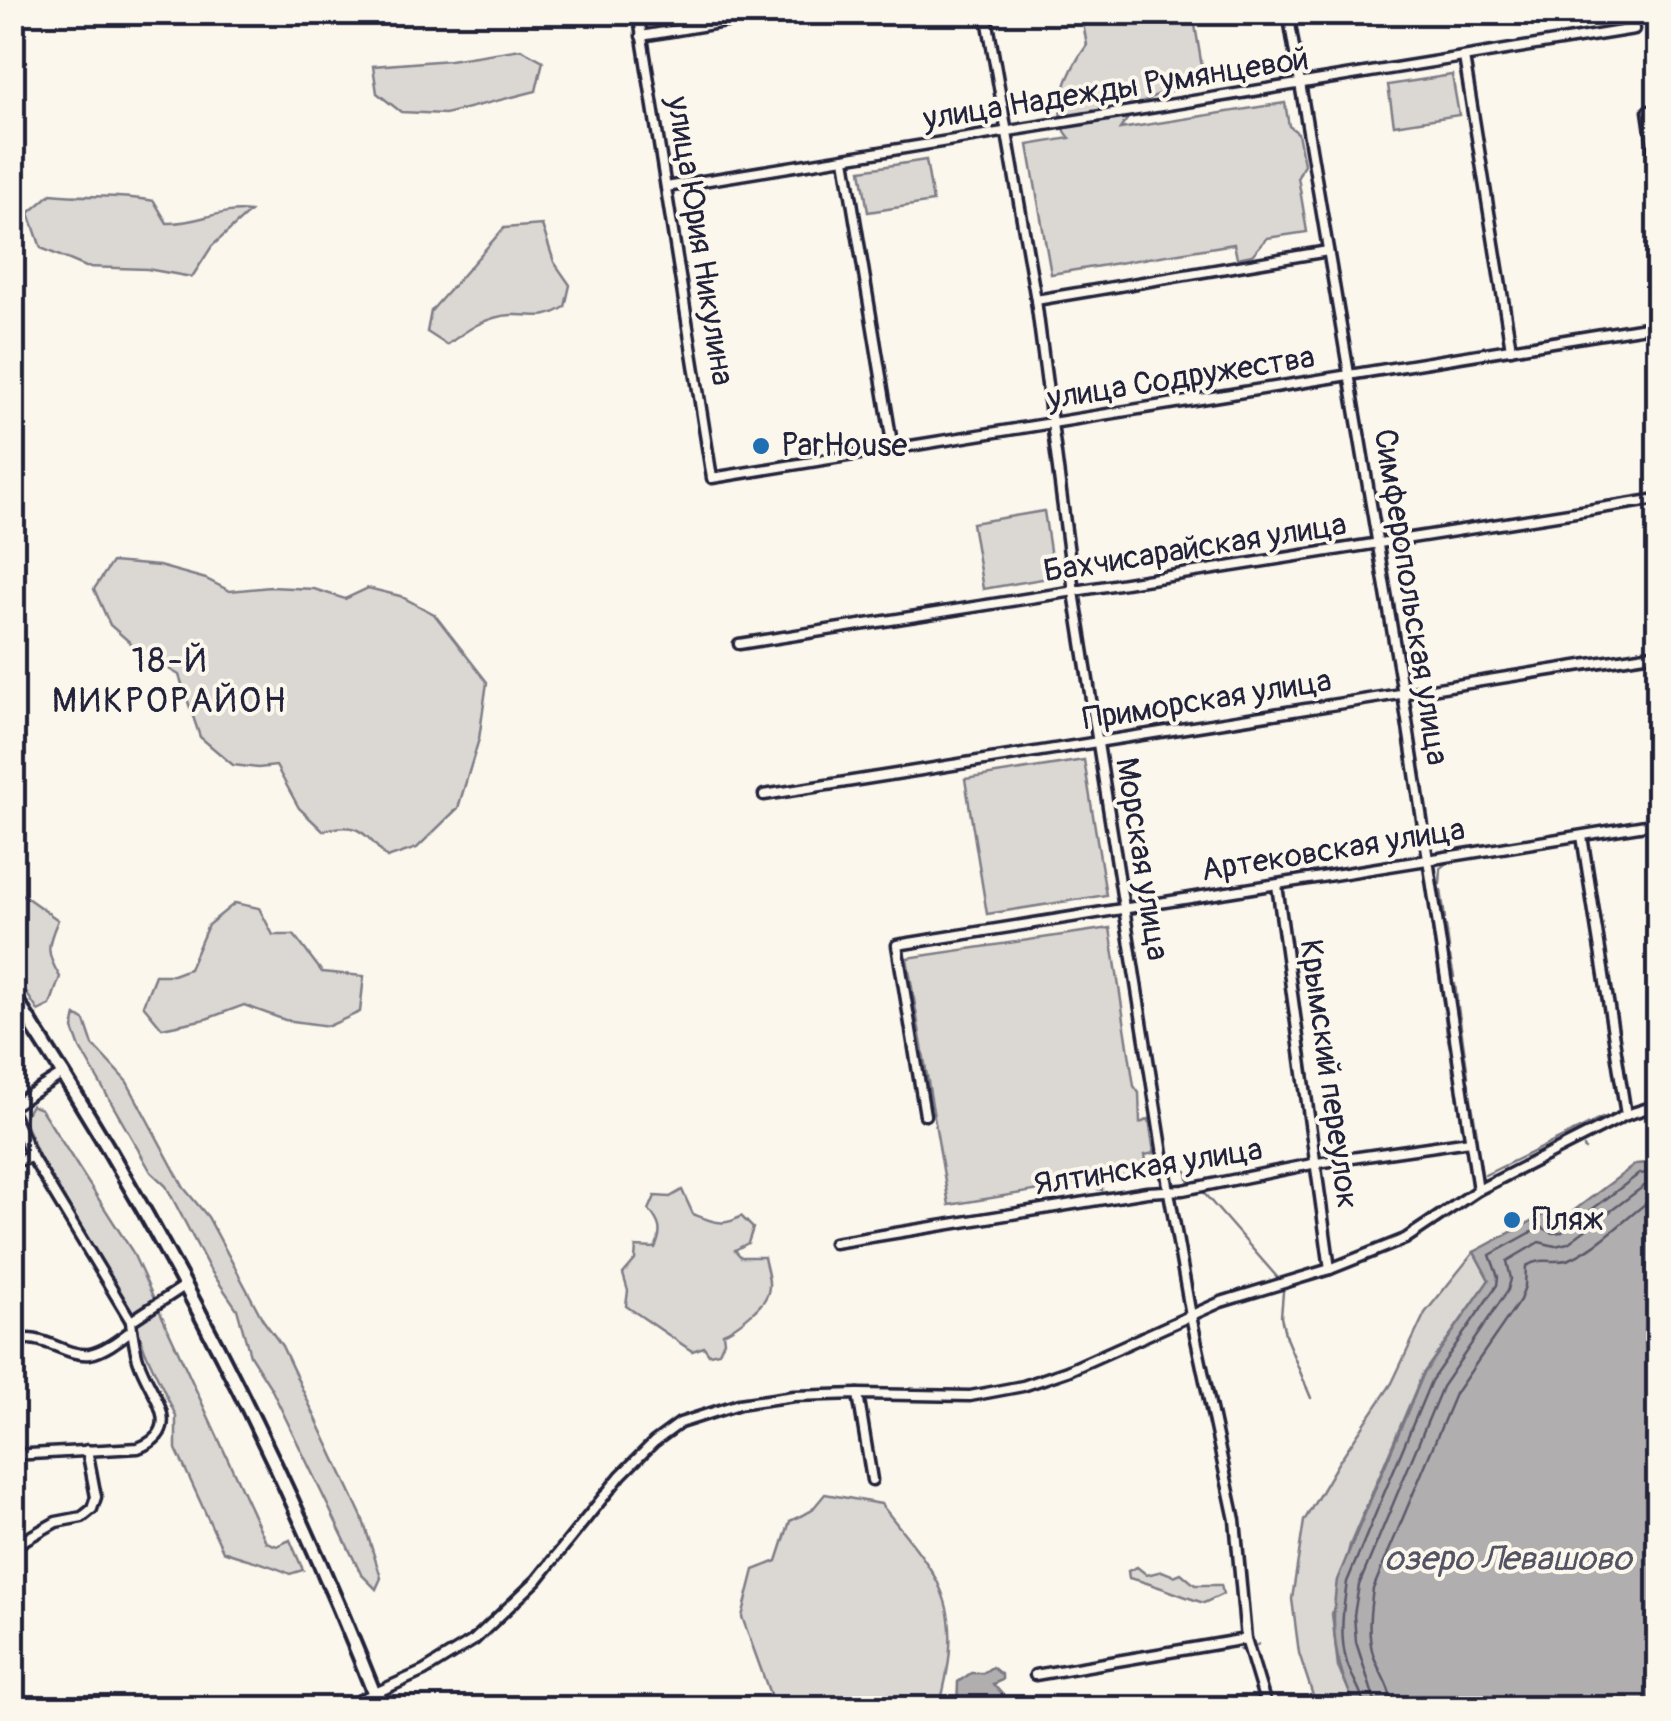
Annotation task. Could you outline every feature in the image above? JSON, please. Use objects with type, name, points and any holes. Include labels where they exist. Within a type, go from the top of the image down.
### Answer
[{"type":"main road","points":[[12,994],[64,1072],[186,1285],[286,1483],[380,1708]]},
{"type":"street","name":"улица Юрия Никулина","points":[[638,12],[712,478]]},
{"type":"street","points":[[641,36],[785,12]]},
{"type":"street","name":"Морская улица","points":[[986,12],[1036,300],[1074,592],[1169,1192],[1190,1316],[1235,1520],[1246,1639],[1268,1708]]},
{"type":"street","name":"Симферопольская улица","points":[[1288,12],[1429,860],[1478,1190]]},
{"type":"street","name":"улица Надежды Румянцевой","points":[[666,188],[1634,29]]},
{"type":"street","points":[[1464,57],[1511,349]]},
{"type":"street","points":[[1648,111],[1658,180]]},
{"type":"street","points":[[844,159],[893,449]]},
{"type":"street","points":[[1036,300],[1328,251]]},
{"type":"street","name":"улица Содружества","points":[[712,478],[1658,325]]},
{"type":"street","name":"Бахчисарайская улица","points":[[739,644],[1658,498]]},
{"type":"street","name":"Приморская улица","points":[[764,795],[1658,653]]},
{"type":"street","name":"Артековская улица","points":[[925,1115],[897,945],[1658,823]]},
{"type":"street","points":[[1582,836],[1626,1115]]},
{"type":"street","name":"Крымский переулок","points":[[1278,885],[1330,1269]]},
{"type":"street","points":[[12,1455],[138,1448],[154,1442],[161,1434],[164,1420],[138,1360],[132,1326],[32,1156],[12,1109],[64,1072]]},
{"type":"street","points":[[360,1700],[424,1671],[490,1626],[537,1580],[621,1475],[665,1433],[700,1414],[794,1396],[992,1393],[1068,1372],[1221,1302],[1330,1269],[1405,1239],[1478,1190],[1626,1115],[1658,1106]]},
{"type":"street","name":"Ялтинская улица","points":[[834,1243],[1147,1192],[1169,1192],[1317,1163],[1470,1140]]},
{"type":"street","points":[[12,1162],[32,1156]]},
{"type":"street","points":[[12,1342],[29,1338],[90,1354],[186,1285]]},
{"type":"street","points":[[858,1394],[872,1480]]},
{"type":"street","points":[[12,1546],[56,1522],[82,1518],[92,1509],[96,1498],[87,1450]]},
{"type":"street","points":[[1035,1675],[1246,1639]]},
{"type":"shaded area","points":[[1081,13],[1193,13],[1205,85],[1156,95],[1138,107],[1120,129],[1285,103],[1289,126],[1298,133],[1304,164],[1298,177],[1307,232],[1267,238],[1252,255],[1237,258],[1234,244],[1051,274],[1028,145],[1070,138],[1063,128],[1061,104],[1068,78],[1087,45]]},
{"type":"shaded area","points":[[521,49],[543,61],[536,91],[445,114],[401,112],[377,93],[373,66]]},
{"type":"shaded area","points":[[1452,75],[1459,115],[1394,125],[1388,85]]},
{"type":"shaded area","points":[[926,160],[933,202],[868,212],[861,170]]},
{"type":"shaded area","points":[[51,194],[154,201],[167,223],[250,212],[212,246],[192,277],[147,269],[86,267],[41,248],[29,213]]},
{"type":"shaded area","points":[[542,225],[554,262],[570,285],[565,307],[545,315],[494,318],[447,345],[427,332],[431,311],[504,228]]},
{"type":"shaded area","points":[[1044,511],[1054,577],[983,589],[972,523]]},
{"type":"shaded area","points":[[112,562],[159,566],[206,579],[230,591],[270,587],[314,589],[345,599],[368,588],[400,596],[434,614],[487,682],[479,739],[458,808],[417,848],[387,858],[353,828],[323,831],[299,808],[276,766],[233,765],[200,737],[179,675],[142,653],[110,625],[94,589]]},
{"type":"shaded area","points":[[1084,760],[1106,895],[987,914],[965,779]]},
{"type":"shaded area","points":[[13,888],[58,920],[49,949],[60,977],[50,1005],[38,1011],[13,972]]},
{"type":"shaded area","points":[[235,903],[259,908],[273,935],[294,935],[322,972],[364,976],[360,1012],[329,1026],[285,1020],[244,1005],[206,1019],[162,1028],[143,1005],[155,975],[173,975],[189,969],[208,925]]},
{"type":"shaded area","points":[[1110,928],[1134,1086],[1139,1093],[1140,1123],[1149,1119],[1154,1153],[1145,1155],[1148,1172],[1102,1180],[1102,1190],[1094,1181],[949,1205],[907,958]]},
{"type":"shaded area","points":[[76,1015],[85,1021],[93,1045],[127,1082],[184,1188],[208,1217],[263,1320],[282,1346],[362,1517],[381,1578],[376,1589],[361,1574],[271,1388],[250,1355],[237,1309],[209,1268],[166,1186],[151,1172],[80,1048],[73,1029]]},
{"type":"shaded area","points":[[31,1105],[41,1109],[132,1251],[266,1542],[277,1546],[290,1540],[303,1570],[290,1574],[223,1551],[176,1449],[176,1416],[131,1311],[41,1160],[23,1119]]},
{"type":"shaded area","points":[[682,1190],[693,1214],[723,1222],[741,1216],[753,1228],[748,1243],[735,1250],[741,1257],[764,1257],[768,1277],[763,1302],[723,1333],[719,1352],[709,1354],[704,1347],[692,1351],[626,1306],[628,1291],[623,1274],[635,1260],[636,1247],[655,1248],[659,1237],[658,1223],[649,1210],[655,1196],[670,1197]]},
{"type":"shaded area","points":[[1474,1252],[1489,1280],[1422,1375],[1350,1545],[1332,1614],[1338,1667],[1357,1708],[1317,1708],[1299,1653],[1292,1599],[1304,1521],[1392,1383],[1425,1313]]},
{"type":"shaded area","points":[[825,1494],[881,1504],[934,1575],[945,1601],[950,1628],[948,1668],[939,1708],[775,1708],[742,1617],[754,1570],[777,1561],[790,1521],[811,1511]]},
{"type":"shaded area","points":[[1137,1567],[1147,1575],[1162,1571],[1174,1576],[1181,1573],[1195,1585],[1221,1585],[1223,1594],[1204,1603],[1129,1578],[1128,1571]]},
{"type":"water","name":"озеро Левашово","points":[[1658,1162],[1658,1708],[1357,1708],[1343,1677],[1336,1646],[1337,1580],[1423,1375],[1489,1280],[1474,1252],[1545,1214],[1556,1224],[1636,1164]]},
{"type":"water","points":[[992,1667],[1002,1675],[1002,1680],[993,1684],[1003,1695],[993,1698],[991,1708],[957,1708],[958,1682]]},
{"type":"waterway","points":[[1456,860],[1476,857]]},
{"type":"waterway","points":[[1440,884],[1441,868],[1450,861]]},
{"type":"waterway","points":[[1441,890],[1445,919]]},
{"type":"waterway","points":[[1430,914],[1435,947]]},
{"type":"waterway","points":[[1446,926],[1449,948]]},
{"type":"waterway","points":[[1436,955],[1444,1009]]},
{"type":"waterway","points":[[1450,957],[1454,977]]},
{"type":"waterway","points":[[1455,984],[1457,1001]]},
{"type":"waterway","points":[[1458,1007],[1468,1076]]},
{"type":"waterway","points":[[1445,1016],[1447,1034]]},
{"type":"waterway","points":[[1448,1039],[1450,1048]]},
{"type":"waterway","points":[[1451,1054],[1453,1072]]},
{"type":"waterway","points":[[1455,1080],[1458,1100]]},
{"type":"waterway","points":[[1468,1081],[1469,1085]]},
{"type":"waterway","points":[[1470,1093],[1477,1135]]},
{"type":"waterway","points":[[1459,1107],[1462,1129]]},
{"type":"waterway","points":[[1485,1175],[1602,1118]]},
{"type":"waterway","points":[[1172,1161],[1177,1170],[1187,1171],[1189,1184],[1198,1183]]},
{"type":"waterway","points":[[1202,1191],[1277,1277]]},
{"type":"waterway","points":[[1283,1292],[1281,1317],[1286,1338],[1311,1398]]},
{"type":"place","name":"ParHouse","points":[[761,446]]},
{"type":"place","name":"Пляж","points":[[1512,1220]]},
{"type":"district","name":"18-Й МИКРОРАЙОН","points":[[170,681]]}]
